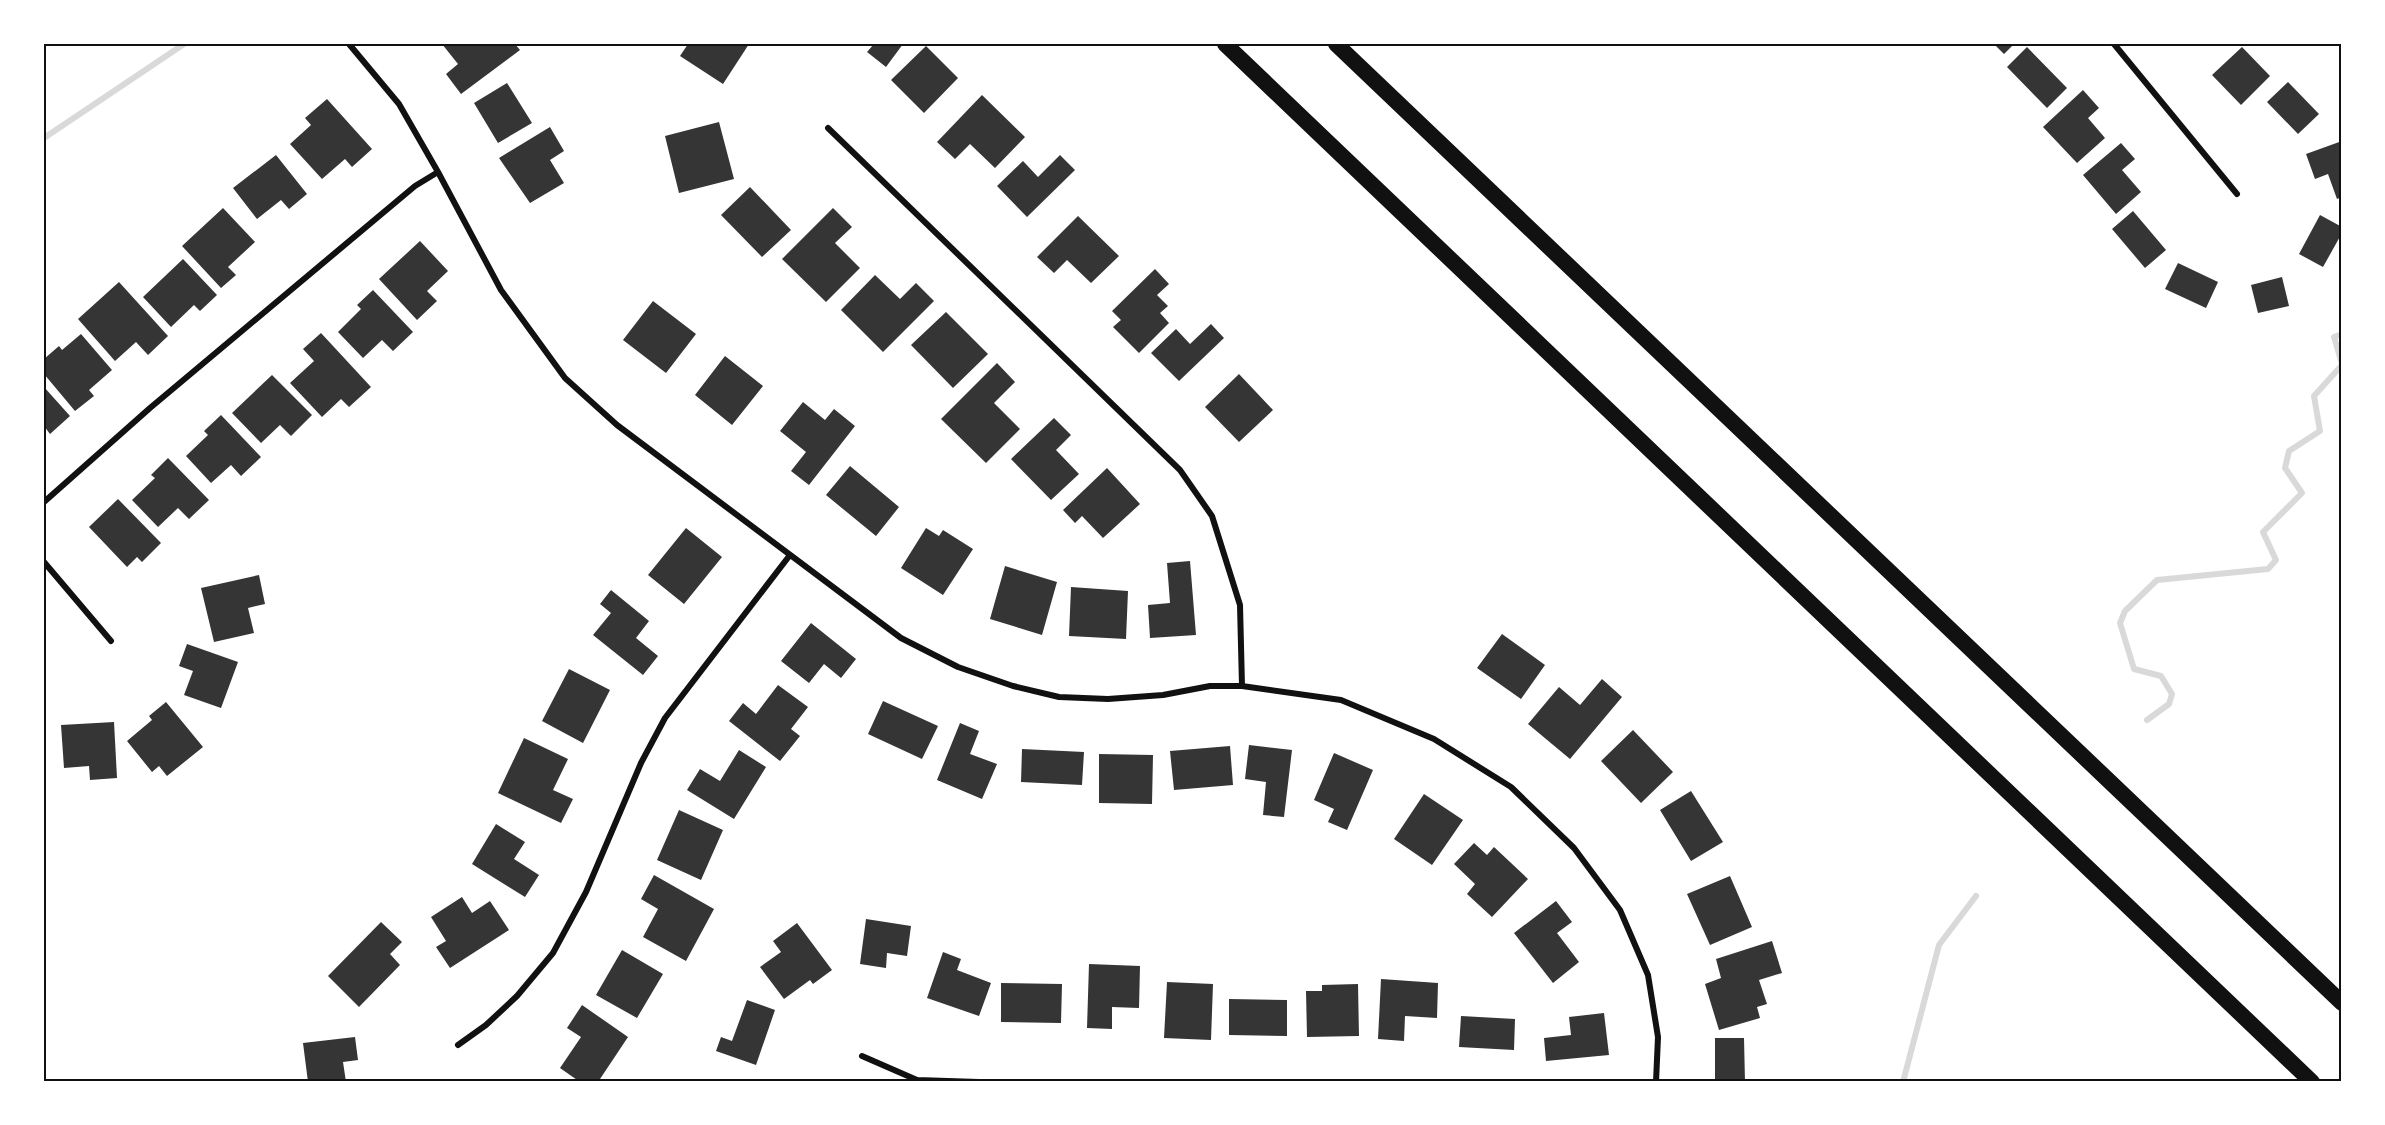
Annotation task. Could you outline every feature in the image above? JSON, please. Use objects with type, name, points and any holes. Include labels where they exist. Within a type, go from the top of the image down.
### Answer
[{"type":"highway","points":[[1225,44],[2312,1082]]},
{"type":"highway","points":[[1336,44],[2342,1003]]},
{"type":"street","points":[[349,44],[399,104],[501,290],[565,378],[617,425],[901,638],[958,667],[1012,686],[1059,697],[1108,699],[1163,695],[1210,686],[1242,686],[1341,700],[1434,739],[1511,787],[1574,848],[1620,910],[1648,975],[1658,1037],[1656,1082]]},
{"type":"street","points":[[2114,44],[2238,194]]},
{"type":"street","points":[[828,128],[1180,470],[1212,516],[1240,605],[1242,686]]},
{"type":"street","points":[[44,502],[150,408],[415,186],[438,172]]},
{"type":"street","points":[[458,1045],[486,1025],[518,996],[554,953],[586,892],[641,763],[665,718],[790,555]]},
{"type":"street","points":[[44,562],[111,641]]},
{"type":"street","points":[[862,1056],[917,1080],[979,1082]]},
{"type":"building","points":[[442,44],[515,44],[520,50],[461,94],[446,74],[458,64]]},
{"type":"building","points":[[688,44],[749,44],[723,84],[680,56]]},
{"type":"building","points":[[874,44],[903,44],[886,67],[867,52]]},
{"type":"building","points":[[1994,44],[2014,44],[2004,54]]},
{"type":"building","points":[[926,46],[958,78],[924,113],[891,80]]},
{"type":"building","points":[[2027,47],[2067,88],[2047,108],[2007,67]]},
{"type":"building","points":[[2242,47],[2270,76],[2241,105],[2212,75]]},
{"type":"building","points":[[2288,82],[2319,114],[2298,134],[2267,102]]},
{"type":"building","points":[[507,83],[532,123],[498,143],[474,103]]},
{"type":"building","points":[[2083,90],[2099,108],[2088,118],[2105,138],[2077,163],[2043,127]]},
{"type":"building","points":[[982,95],[1025,137],[995,168],[970,144],[955,159],[937,142]]},
{"type":"building","points":[[327,99],[372,149],[352,167],[345,159],[322,179],[290,144],[311,125],[305,118]]},
{"type":"building","points":[[719,122],[734,179],[679,193],[665,136]]},
{"type":"building","points":[[550,127],[564,151],[550,160],[564,183],[530,203],[499,158]]},
{"type":"building","points":[[2342,141],[2342,197],[2337,199],[2328,174],[2315,179],[2306,154]]},
{"type":"building","points":[[2121,143],[2135,159],[2122,170],[2141,192],[2116,214],[2083,175]]},
{"type":"building","points":[[276,155],[307,194],[289,209],[281,200],[257,219],[233,188]]},
{"type":"building","points":[[1060,155],[1075,170],[1027,217],[997,186],[1023,161],[1038,177]]},
{"type":"building","points":[[750,187],[791,230],[762,257],[721,215]]},
{"type":"building","points":[[223,208],[255,242],[228,267],[236,275],[221,288],[182,246]]},
{"type":"building","points":[[833,208],[852,227],[835,243],[860,268],[826,302],[782,259]]},
{"type":"building","points":[[2133,211],[2166,250],[2145,268],[2112,229]]},
{"type":"building","points":[[2320,215],[2342,227],[2342,233],[2323,267],[2299,254]]},
{"type":"building","points":[[1078,216],[1119,256],[1091,283],[1067,260],[1054,273],[1037,257]]},
{"type":"building","points":[[420,241],[448,271],[427,291],[437,301],[417,320],[379,279]]},
{"type":"building","points":[[183,259],[217,295],[200,311],[194,305],[171,327],[143,297]]},
{"type":"building","points":[[2178,263],[2218,282],[2206,308],[2165,289]]},
{"type":"building","points":[[1155,269],[1169,284],[1157,295],[1168,306],[1160,313],[1169,323],[1139,353],[1113,327],[1121,320],[1112,311]]},
{"type":"building","points":[[875,275],[900,299],[916,283],[934,301],[883,352],[841,310]]},
{"type":"building","points":[[2282,277],[2289,306],[2258,313],[2251,285]]},
{"type":"building","points":[[119,282],[168,336],[148,355],[136,342],[115,361],[78,319]]},
{"type":"building","points":[[373,290],[413,332],[393,351],[382,340],[363,358],[338,332],[361,309],[357,305]]},
{"type":"building","points":[[653,301],[696,334],[666,373],[623,340]]},
{"type":"building","points":[[946,312],[988,354],[953,388],[911,345]]},
{"type":"building","points":[[1211,324],[1224,338],[1179,381],[1151,353],[1176,329],[1190,344]]},
{"type":"building","points":[[321,333],[371,387],[349,407],[341,399],[322,417],[290,383],[314,361],[303,349]]},
{"type":"building","points":[[81,334],[112,370],[89,390],[94,396],[75,411],[44,374],[44,359],[59,346],[62,350]]},
{"type":"building","points":[[725,356],[763,386],[732,425],[695,395]]},
{"type":"building","points":[[997,363],[1015,382],[994,403],[1020,429],[986,463],[941,419]]},
{"type":"building","points":[[1239,374],[1273,410],[1239,442],[1205,407]]},
{"type":"building","points":[[272,375],[312,415],[291,436],[280,425],[261,443],[232,413]]},
{"type":"building","points":[[44,387],[70,416],[50,434],[44,426]]},
{"type":"building","points":[[803,402],[825,420],[834,409],[855,426],[809,485],[791,471],[806,452],[780,431]]},
{"type":"building","points":[[221,415],[261,457],[241,476],[231,465],[211,483],[186,456],[208,435],[204,431]]},
{"type":"building","points":[[1054,418],[1071,435],[1056,450],[1079,474],[1051,500],[1011,459]]},
{"type":"building","points":[[168,458],[209,500],[189,519],[178,508],[158,527],[132,500],[155,478],[151,475]]},
{"type":"building","points":[[850,466],[899,507],[876,536],[826,495]]},
{"type":"building","points":[[1107,468],[1140,504],[1103,538],[1082,516],[1075,523],[1063,510]]},
{"type":"building","points":[[118,499],[161,543],[142,562],[137,557],[127,567],[89,527]]},
{"type":"building","points":[[686,528],[722,557],[684,604],[648,575]]},
{"type":"building","points":[[926,528],[939,536],[943,530],[973,549],[943,595],[901,568]]},
{"type":"building","points":[[1190,561],[1196,635],[1150,638],[1148,605],[1170,603],[1167,563]]},
{"type":"building","points":[[1005,566],[1057,582],[1042,635],[990,619]]},
{"type":"building","points":[[259,575],[265,604],[248,608],[254,633],[214,642],[201,588]]},
{"type":"building","points":[[1071,587],[1128,591],[1126,639],[1069,636]]},
{"type":"building","points":[[611,590],[649,621],[636,638],[658,656],[643,675],[593,635],[611,613],[600,604]]},
{"type":"building","points":[[811,623],[856,659],[841,678],[824,664],[809,683],[781,661]]},
{"type":"building","points":[[1502,634],[1545,665],[1521,699],[1477,668]]},
{"type":"building","points":[[187,644],[238,662],[221,708],[184,695],[193,671],[179,666]]},
{"type":"building","points":[[569,669],[610,690],[583,743],[542,721]]},
{"type":"building","points":[[1602,679],[1622,697],[1570,759],[1528,724],[1559,687],[1580,705]]},
{"type":"building","points":[[778,685],[808,707],[791,729],[800,736],[780,761],[729,721],[743,703],[756,714]]},
{"type":"building","points":[[883,701],[938,726],[922,759],[868,734]]},
{"type":"building","points":[[166,702],[203,747],[167,776],[159,766],[152,772],[127,741],[152,720],[149,716]]},
{"type":"building","points":[[114,722],[117,778],[90,780],[89,766],[64,768],[61,725]]},
{"type":"building","points":[[960,723],[979,731],[970,754],[997,764],[982,799],[937,780]]},
{"type":"building","points":[[1633,730],[1673,772],[1641,803],[1601,761]]},
{"type":"building","points":[[524,738],[568,759],[553,790],[573,799],[561,823],[498,793]]},
{"type":"building","points":[[1249,745],[1292,750],[1284,817],[1263,815],[1266,782],[1245,779]]},
{"type":"building","points":[[1230,746],[1233,785],[1174,790],[1170,751]]},
{"type":"building","points":[[1022,749],[1084,752],[1082,785],[1021,782]]},
{"type":"building","points":[[739,750],[766,767],[734,819],[687,790],[700,769],[720,781]]},
{"type":"building","points":[[1334,753],[1373,770],[1347,830],[1328,822],[1334,809],[1314,800]]},
{"type":"building","points":[[1099,754],[1153,755],[1152,804],[1099,803]]},
{"type":"building","points":[[1691,791],[1723,842],[1691,861],[1660,810]]},
{"type":"building","points":[[1424,794],[1463,820],[1432,865],[1394,839]]},
{"type":"building","points":[[679,810],[723,830],[701,880],[657,860]]},
{"type":"building","points":[[496,824],[525,842],[514,859],[539,875],[525,897],[472,864]]},
{"type":"building","points":[[1474,843],[1487,855],[1494,847],[1528,879],[1492,917],[1467,894],[1475,884],[1454,864]]},
{"type":"building","points":[[654,875],[714,909],[686,961],[643,937],[658,909],[641,899]]},
{"type":"building","points":[[1730,876],[1752,927],[1710,945],[1687,894]]},
{"type":"building","points":[[462,897],[472,913],[490,901],[509,930],[450,968],[436,947],[446,941],[431,917]]},
{"type":"building","points":[[1556,901],[1572,922],[1557,933],[1579,962],[1553,983],[1514,933]]},
{"type":"building","points":[[866,919],[911,926],[907,956],[887,953],[886,968],[860,964]]},
{"type":"building","points":[[381,922],[402,942],[390,954],[400,965],[359,1007],[328,976]]},
{"type":"building","points":[[797,923],[832,970],[813,984],[810,980],[784,999],[760,967],[781,952],[773,941]]},
{"type":"building","points":[[1772,941],[1782,973],[1759,980],[1767,1004],[1757,1007],[1760,1018],[1719,1030],[1705,984],[1721,978],[1716,959]]},
{"type":"building","points":[[622,950],[663,974],[637,1018],[596,995]]},
{"type":"building","points":[[943,952],[961,959],[957,970],[991,983],[979,1016],[927,998]]},
{"type":"building","points":[[1089,964],[1140,966],[1139,1008],[1112,1007],[1112,1029],[1087,1028]]},
{"type":"building","points":[[1381,979],[1438,983],[1437,1018],[1405,1016],[1404,1041],[1378,1039]]},
{"type":"building","points":[[1167,982],[1213,984],[1211,1040],[1164,1038]]},
{"type":"building","points":[[1001,983],[1062,984],[1061,1023],[1001,1022]]},
{"type":"building","points":[[1358,984],[1359,1036],[1307,1037],[1306,991],[1322,991],[1322,985]]},
{"type":"building","points":[[1229,999],[1287,1000],[1287,1036],[1229,1035]]},
{"type":"building","points":[[747,1000],[775,1010],[756,1065],[716,1051],[721,1037],[732,1041]]},
{"type":"building","points":[[582,1005],[628,1037],[598,1082],[580,1082],[560,1068],[581,1037],[567,1028]]},
{"type":"building","points":[[1604,1013],[1609,1055],[1546,1061],[1544,1038],[1571,1035],[1569,1017]]},
{"type":"building","points":[[1461,1016],[1515,1019],[1514,1050],[1459,1047]]},
{"type":"building","points":[[355,1037],[358,1060],[343,1062],[346,1082],[308,1082],[303,1043]]},
{"type":"building","points":[[1715,1038],[1744,1038],[1745,1082],[1715,1082]]},
{"type":"waterway","points":[[44,138],[184,44]]},
{"type":"waterway","points":[[2342,334],[2334,337],[2342,364]]},
{"type":"waterway","points":[[2147,720],[2169,704],[2172,694],[2161,676],[2134,669],[2120,623],[2125,611],[2157,580],[2268,569],[2276,560],[2263,532],[2302,493],[2285,468],[2289,451],[2320,431],[2314,396],[2342,365]]},
{"type":"waterway","points":[[1903,1082],[1939,945],[1976,896]]}]
